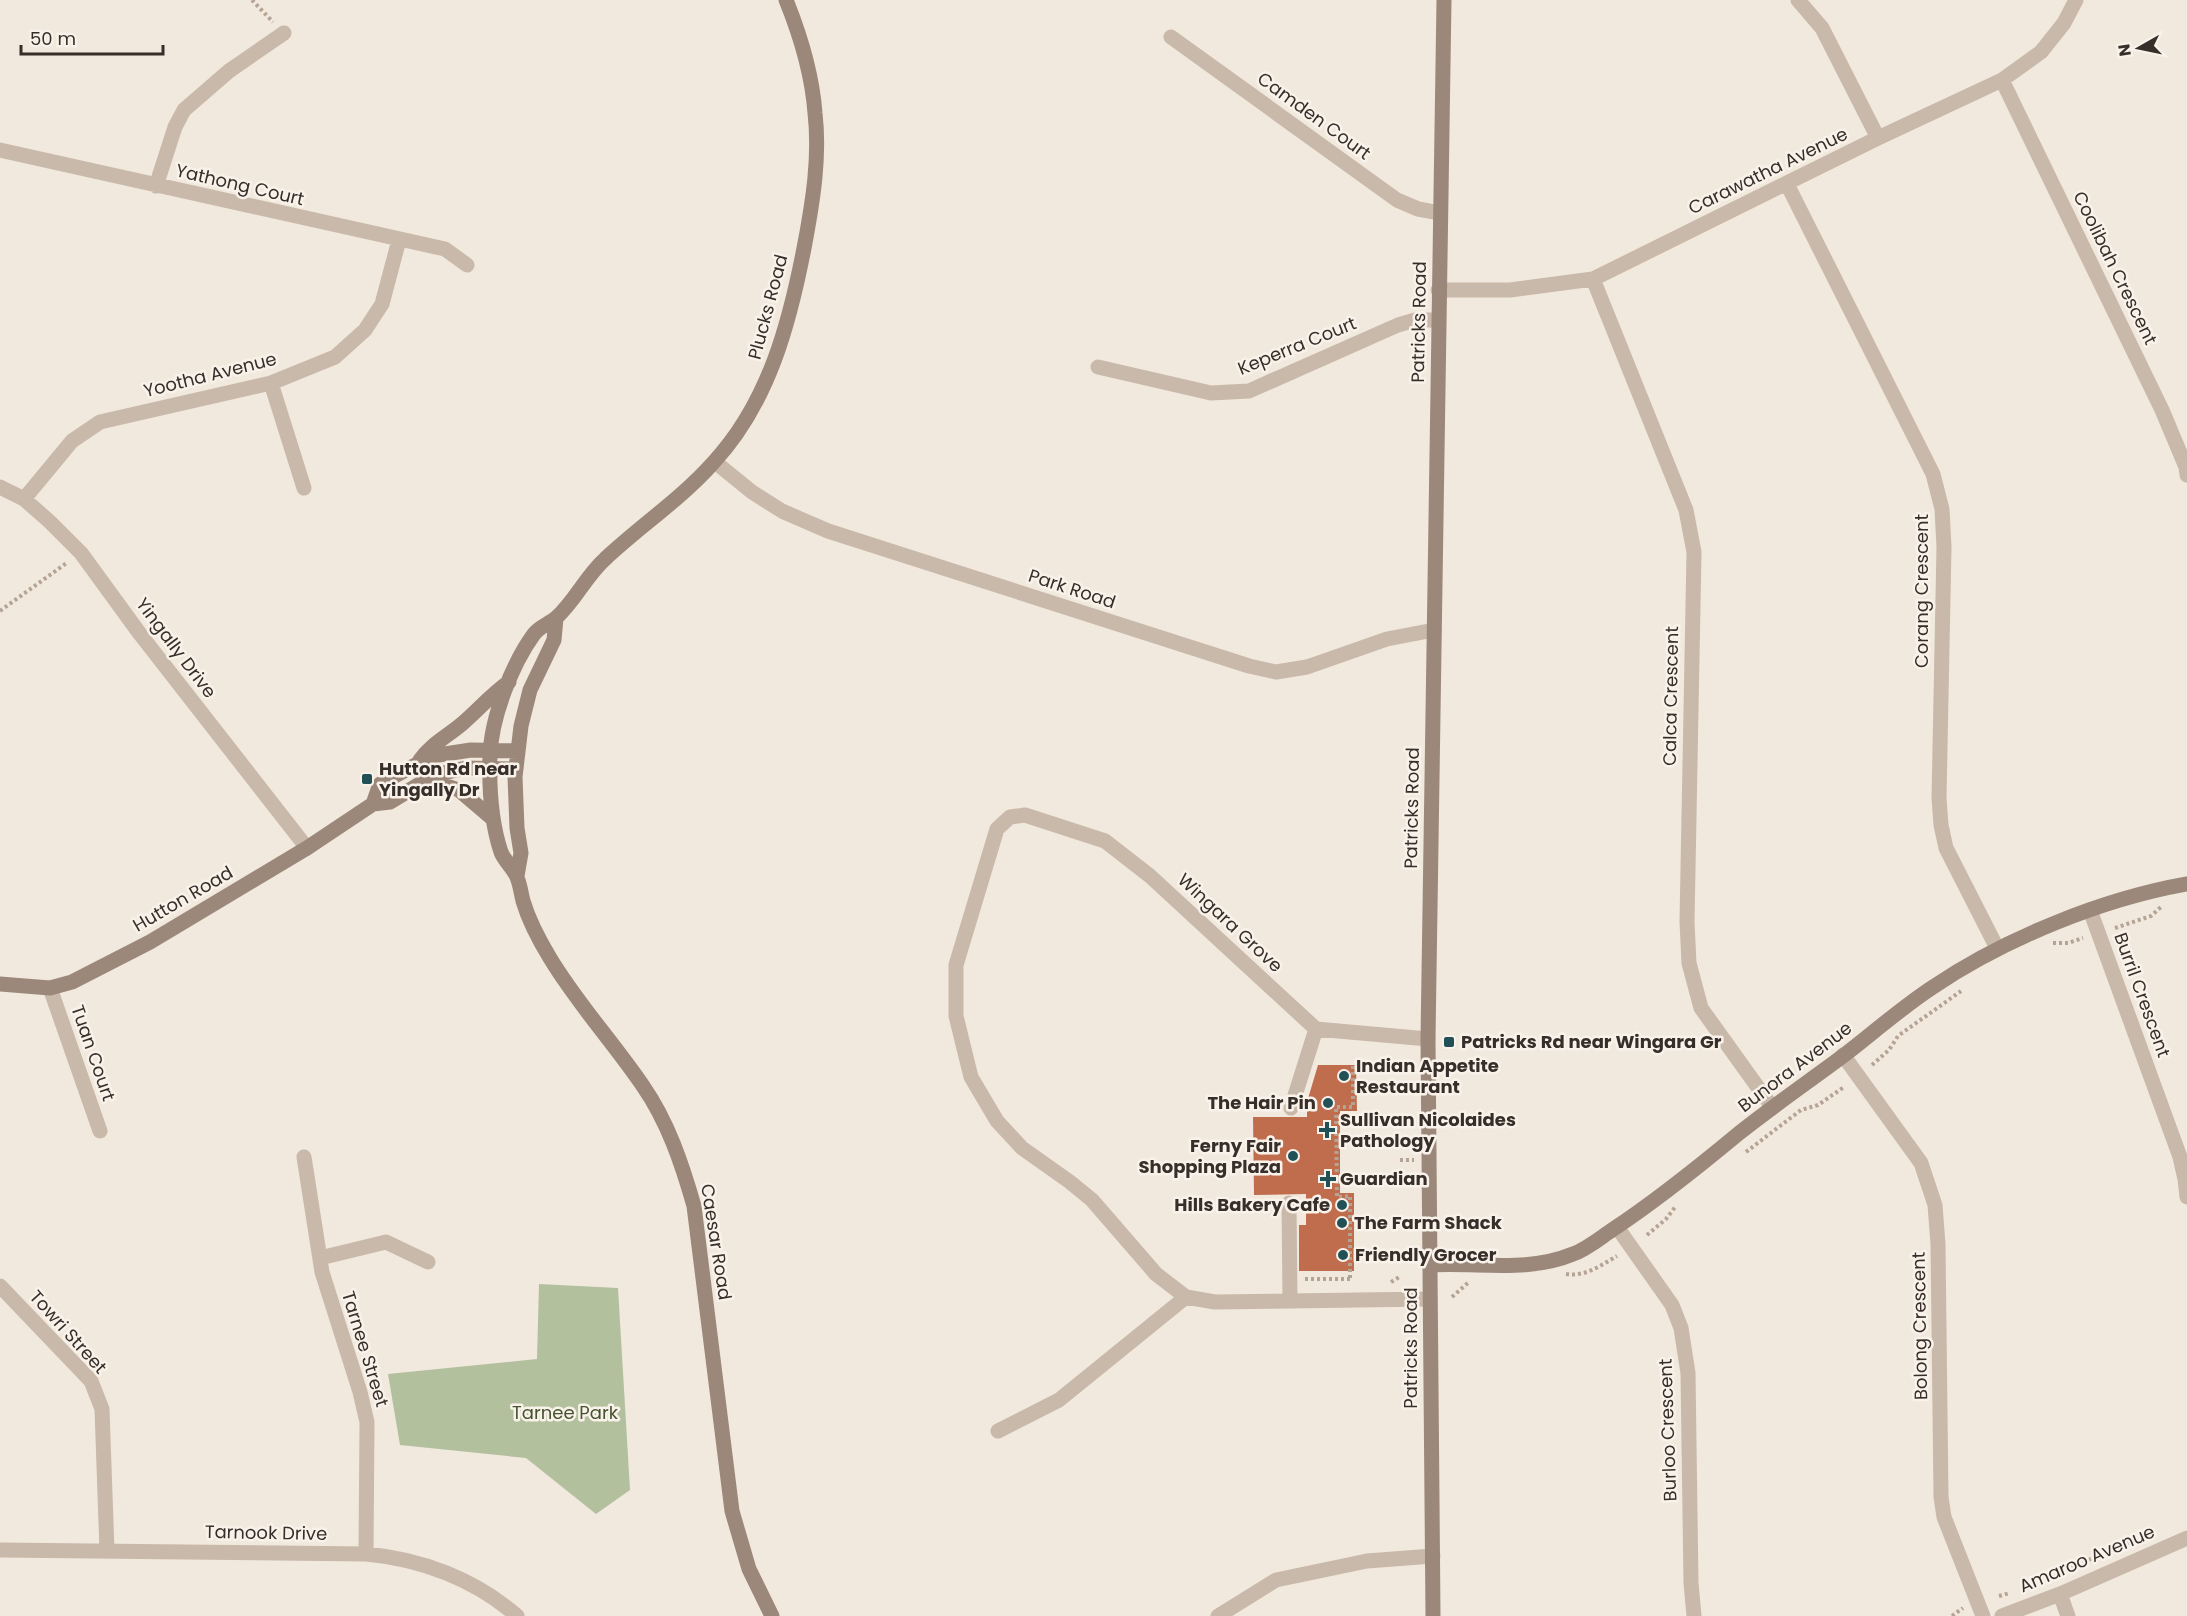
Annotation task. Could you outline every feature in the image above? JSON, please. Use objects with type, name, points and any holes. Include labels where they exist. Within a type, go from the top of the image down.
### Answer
[{"type":"street","name":"Plucks Road","points":[[490,767],[490,750],[495,727],[509,682],[536,630],[556,618],[602,561],[715,462],[741,427],[770,373],[791,309],[815,188],[817,146],[813,88],[801,39],[786,0]]},
{"type":"street","name":"Patricks Road","points":[[1433,1616],[1428,1039],[1444,0]]},
{"type":"street","points":[[1798,0],[1822,28],[1878,138]]},
{"type":"street","name":"Carawatha Avenue","points":[[1438,290],[1510,290],[1593,279],[1878,138],[2002,80],[2041,52],[2064,24],[2076,0]]},
{"type":"street","points":[[156,186],[175,127],[184,110],[229,71],[284,33]]},
{"type":"street","name":"Camden Court","points":[[1171,38],[1397,200],[1410,207],[1440,213]]},
{"type":"street","name":"Coolibah Crescent","points":[[2002,80],[2163,410],[2186,467],[2187,475]]},
{"type":"street","name":"Yathong Court","points":[[0,150],[445,249],[467,265]]},
{"type":"street","name":"Corang Crescent","points":[[1787,184],[1933,474],[1942,509],[1944,547],[1939,798],[1941,825],[1946,848],[1997,948]]},
{"type":"street","name":"Yootha Avenue","points":[[24,499],[72,441],[100,422],[271,383],[335,357],[365,330],[382,304],[399,240]]},
{"type":"street","name":"Calca Crescent","points":[[1593,279],[1686,510],[1694,552],[1687,922],[1689,963],[1701,1008],[1772,1107]]},
{"type":"street","name":"Keperra Court","points":[[1098,367],[1211,393],[1249,391],[1398,325],[1415,320],[1438,320]]},
{"type":"street","points":[[271,383],[304,488]]},
{"type":"street","name":"Park Road","points":[[715,462],[752,492],[782,512],[828,531],[1249,666],[1276,672],[1307,667],[1387,639],[1434,630]]},
{"type":"street","name":"Yingally Drive","points":[[0,487],[24,499],[81,553],[147,643],[307,848]]},
{"type":"street","name":"Plucks Road","points":[[515,769],[531,690],[554,640],[556,618]]},
{"type":"street","points":[[418,763],[428,748],[464,722],[488,697],[509,682]]},
{"type":"street","name":"Hutton Road","points":[[373,804],[380,784],[440,754],[471,750],[518,751]]},
{"type":"street","name":"Caesar Road","points":[[490,767],[493,819],[502,855],[517,876],[534,930],[568,988],[644,1087],[681,1161],[694,1206],[732,1511],[749,1569],[772,1616]]},
{"type":"street","name":"Hutton Road","points":[[0,984],[50,988],[72,982],[150,942],[307,848],[373,804],[390,802],[443,773],[466,768],[515,769]]},
{"type":"street","name":"Caesar Road","points":[[515,769],[517,828],[521,853],[517,876]]},
{"type":"street","points":[[412,789],[450,787],[470,798],[493,819]]},
{"type":"street","name":"Wingara Grove","points":[[1186,1297],[1156,1274],[1092,1200],[1022,1148],[998,1121],[971,1077],[956,1016],[956,965],[997,830],[1010,817],[1025,815],[1105,842],[1150,876],[1316,1029]]},
{"type":"street","name":"Bunora Avenue","points":[[1430,1265],[1467,1264],[1504,1267],[1545,1263],[1575,1254],[1649,1206],[1772,1107],[1932,987],[1997,948],[2090,910],[2150,891],[2187,884]]},
{"type":"street","name":"Burril Crescent","points":[[2090,910],[2180,1157],[2187,1197]]},
{"type":"street","name":"Tuan Court","points":[[50,988],[100,1131]]},
{"type":"street","points":[[1291,1108],[1316,1029],[1428,1039]]},
{"type":"street","name":"Bolong Crescent","points":[[1843,1055],[1921,1163],[1935,1205],[1938,1244],[1941,1497],[1944,1517],[1983,1616]]},
{"type":"street","name":"Tarnee Street","points":[[304,1157],[322,1272],[360,1392],[367,1422],[366,1554]]},
{"type":"street","points":[[1289,1203],[1290,1301]]},
{"type":"street","name":"Burloo Crescent","points":[[1617,1227],[1672,1305],[1681,1328],[1688,1373],[1691,1583],[1694,1616]]},
{"type":"street","points":[[320,1258],[386,1242],[428,1263]]},
{"type":"street","name":"Towri Street","points":[[0,1286],[91,1381],[102,1409],[107,1551]]},
{"type":"street","points":[[998,1431],[1059,1400],[1186,1297],[1215,1302],[1430,1299]]},
{"type":"street","name":"Amaroo Avenue","points":[[2002,1616],[2060,1594],[2187,1538]]},
{"type":"street","name":"Tarnook Drive","points":[[0,1550],[366,1554],[395,1557],[440,1571],[476,1587],[517,1616]]},
{"type":"street","points":[[1218,1616],[1276,1580],[1367,1561],[1433,1556]]},
{"type":"street","points":[[2060,1594],[2068,1616]]},
{"type":"path","points":[[252,0],[284,33]]},
{"type":"path","points":[[0,611],[81,553]]},
{"type":"path","points":[[2115,928],[2151,916],[2163,905],[2171,903]]},
{"type":"path","points":[[2051,943],[2068,943],[2085,938]]},
{"type":"path","points":[[1872,1065],[1889,1050],[1898,1036],[1963,991]]},
{"type":"path","points":[[1353,1065],[1353,1107],[1336,1107],[1337,1197],[1350,1196],[1350,1278],[1354,1285]]},
{"type":"path","points":[[1736,1159],[1802,1110],[1818,1106],[1844,1087]]},
{"type":"path","points":[[1647,1235],[1666,1219],[1681,1201]]},
{"type":"path","points":[[1381,1283],[1391,1282],[1401,1276]]},
{"type":"path","points":[[1304,1280],[1350,1278]]},
{"type":"path","points":[[1999,1596],[2132,1542]]},
{"type":"path","points":[[1952,1616],[1963,1608]]},
{"type":"green space","name":"Tarnee Park","points":[[539,1284],[618,1288],[630,1490],[596,1514],[526,1458],[400,1445],[388,1374],[537,1359]]},
{"type":"building","name":"Ferny Fair Shopping Plaza","points":[[1318,1065],[1356,1065],[1357,1111],[1340,1111],[1340,1193],[1354,1193],[1354,1271],[1299,1271],[1299,1225],[1306,1225],[1306,1194],[1254,1195],[1253,1117],[1307,1117],[1307,1102]]},
{"type":"place","name":"Hutton Rd near Yingally Dr","points":[[367,779]]},
{"type":"place","name":"Patricks Rd near Wingara Gr","points":[[1449,1042]]},
{"type":"place","name":"Indian Appetite Restaurant","points":[[1344,1076]]},
{"type":"place","name":"The Hair Pin","points":[[1328,1103]]},
{"type":"place","name":"Sullivan Nicolaides Pathology","points":[[1327,1130]]},
{"type":"place","name":"Ferny Fair Shopping Plaza","points":[[1293,1156]]},
{"type":"place","name":"Guardian","points":[[1328,1179]]},
{"type":"place","name":"Hills Bakery Cafe","points":[[1342,1205]]},
{"type":"place","name":"The Farm Shack","points":[[1342,1223]]},
{"type":"place","name":"Friendly Grocer","points":[[1343,1255]]}]
